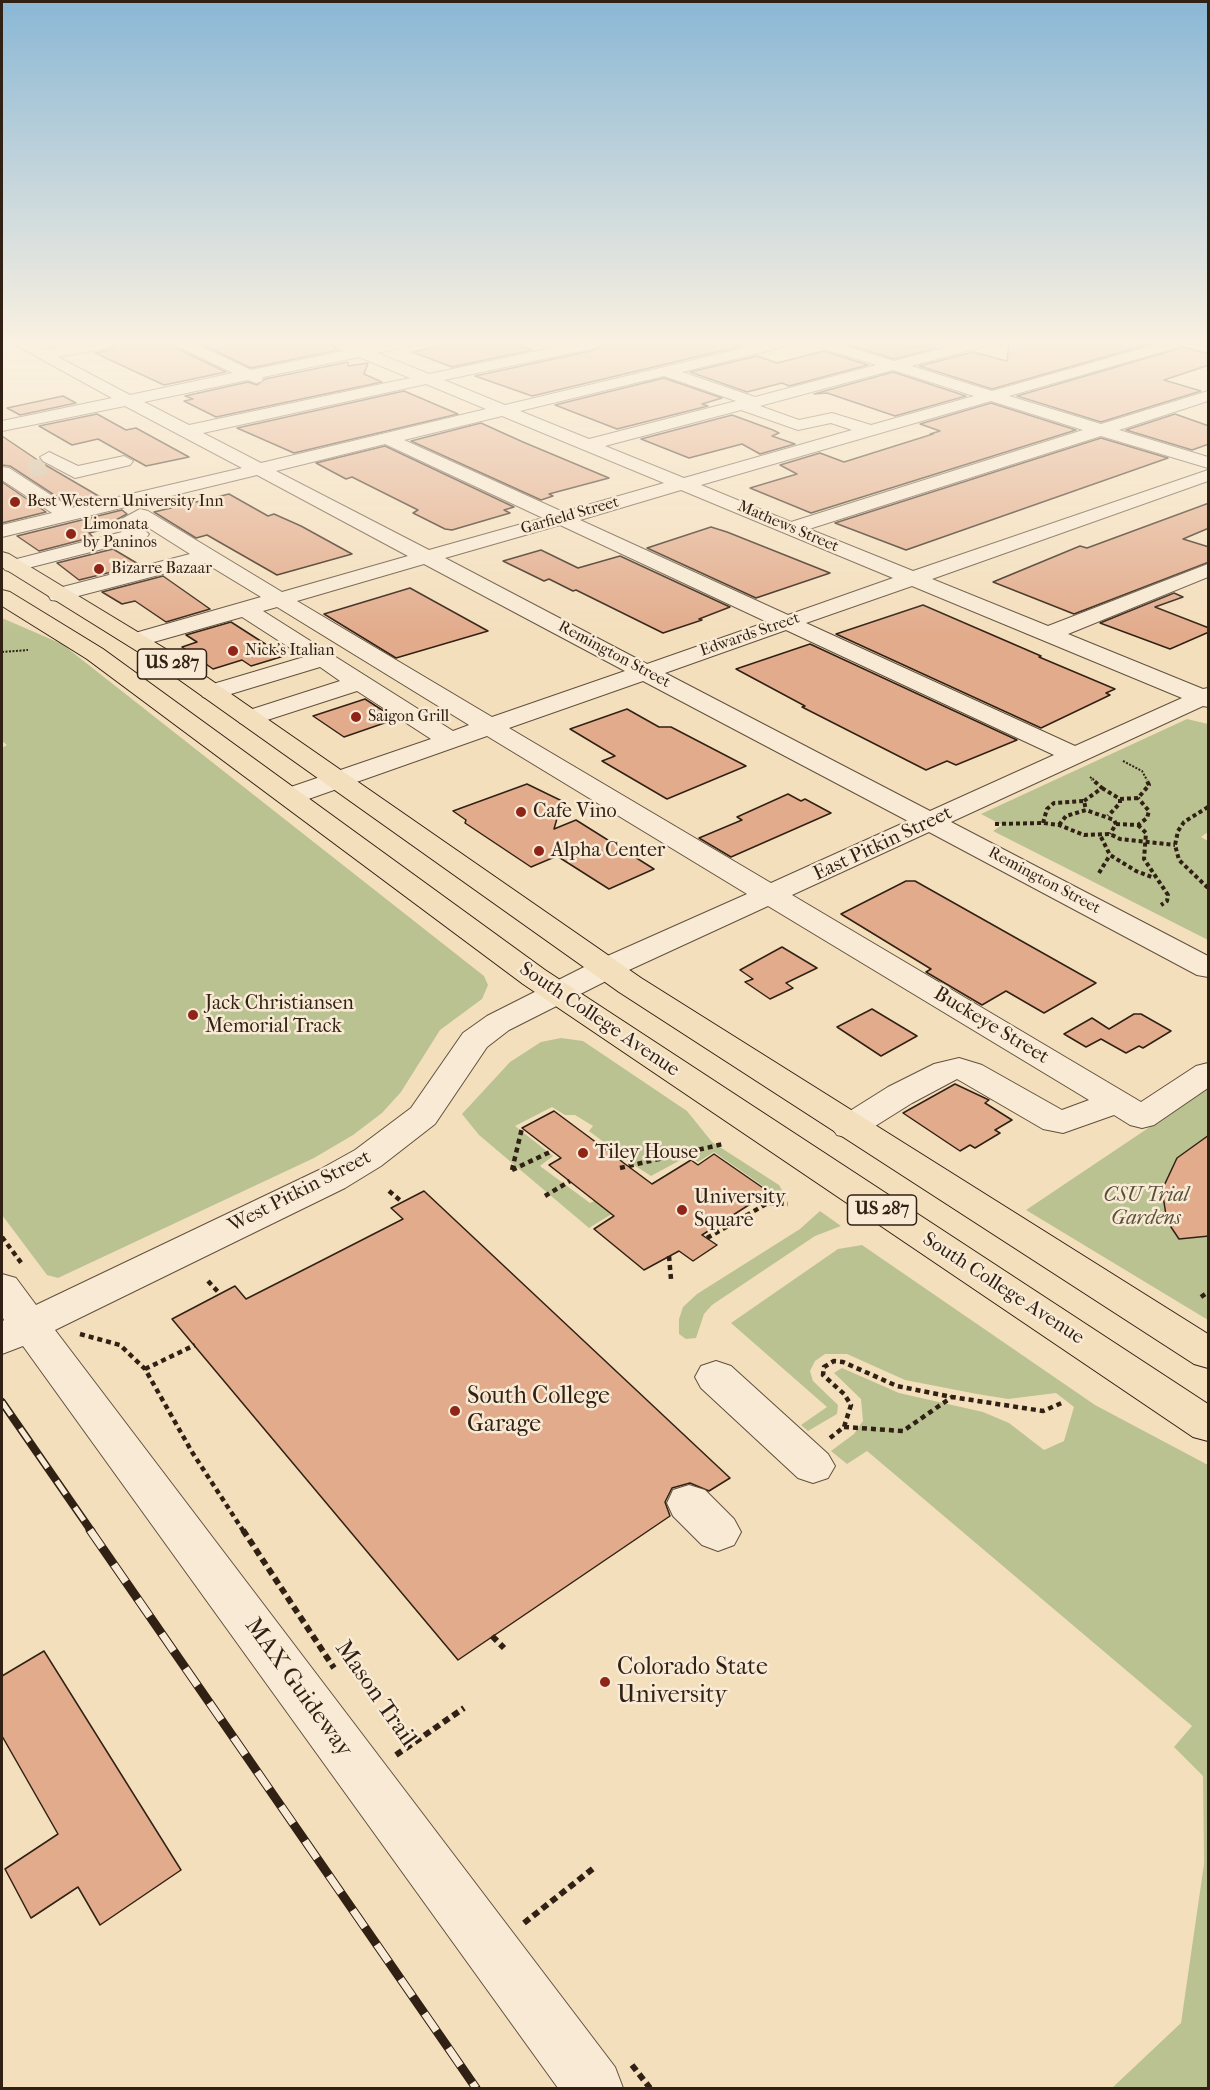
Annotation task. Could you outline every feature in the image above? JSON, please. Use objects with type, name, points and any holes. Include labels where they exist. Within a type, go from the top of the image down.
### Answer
[{"type":"highway","name":"US 287","points":[[7,562],[136,640],[605,969],[849,1127],[1209,1353]]},
{"type":"highway","name":"South College Avenue","points":[[5,602],[95,654],[558,993],[1209,1425]]},
{"type":"street","name":"Remington Street","points":[[206,441],[1209,968]]},
{"type":"street","points":[[2,531],[68,515],[130,509],[261,469],[376,441]]},
{"type":"street","points":[[391,441],[786,622],[1084,767]]},
{"type":"street","name":"Mathews Street","points":[[577,441],[1207,698]]},
{"type":"street","points":[[588,445],[605,441]]},
{"type":"street","name":"Garfield Street","points":[[136,640],[277,598],[838,441]]},
{"type":"street","points":[[792,528],[1070,441]]},
{"type":"street","points":[[1137,441],[1209,463]]},
{"type":"street","name":"Buckeye Street","points":[[78,450],[49,457],[55,464],[75,472],[129,468],[95,488],[209,555],[489,727],[1142,1117],[1209,1073]]},
{"type":"street","points":[[4,473],[29,470]]},
{"type":"street","points":[[4,473],[68,515]]},
{"type":"street","name":"Edwards Street","points":[[291,796],[1209,475]]},
{"type":"street","points":[[7,562],[139,534],[125,525],[130,509]]},
{"type":"street","points":[[59,595],[209,555]]},
{"type":"street","points":[[1049,634],[1209,570]]},
{"type":"street","points":[[243,608],[450,740]]},
{"type":"street","points":[[212,692],[322,659]]},
{"type":"street","points":[[249,718],[360,682]]},
{"type":"street","name":"East Pitkin Street","points":[[558,993],[605,969],[931,822],[1084,767],[1207,698]]},
{"type":"street","name":"West Pitkin Street","points":[[35,1332],[368,1158],[423,1116],[475,1040],[498,1023],[558,993]]},
{"type":"street","points":[[849,1127],[900,1095],[946,1071],[959,1068],[970,1072],[1055,1121],[1064,1122],[1116,1102]]},
{"type":"street","name":"MAX Guideway","points":[[2,1288],[611,2075]]},
{"type":"street","points":[[716,1377],[813,1466]]},
{"type":"path","points":[[2,652],[28,650]]},
{"type":"path","points":[[1084,767],[1102,788],[1120,798],[1137,798],[1149,786],[1148,778],[1135,766],[1123,762]]},
{"type":"path","points":[[1043,823],[1047,808],[1054,803],[1084,801],[1102,788]]},
{"type":"path","points":[[1108,816],[1120,804],[1120,798]]},
{"type":"path","points":[[1059,825],[1066,816],[1086,810],[1108,816],[1116,824],[1138,825],[1147,818],[1149,811],[1137,798]]},
{"type":"path","points":[[1084,801],[1086,810]]},
{"type":"path","points":[[1209,807],[1184,822],[1178,831],[1175,845],[1179,860],[1209,888]]},
{"type":"path","points":[[994,824],[1043,823],[1059,825],[1084,836],[1101,837],[1110,834],[1116,824]]},
{"type":"path","points":[[1138,825],[1146,833],[1144,859],[1154,878]]},
{"type":"path","points":[[1110,834],[1120,839],[1175,845]]},
{"type":"path","points":[[1101,837],[1110,855],[1136,872],[1154,878],[1164,886],[1168,895],[1167,901],[1161,905]]},
{"type":"path","points":[[1099,873],[1110,855]]},
{"type":"path","points":[[522,1128],[512,1170],[552,1151]]},
{"type":"path","points":[[620,1168],[629,1164],[723,1144]]},
{"type":"path","points":[[545,1196],[570,1181]]},
{"type":"path","points":[[388,1191],[402,1202]]},
{"type":"path","points":[[707,1238],[768,1203],[788,1204]]},
{"type":"path","points":[[669,1256],[671,1279]]},
{"type":"path","points":[[208,1281],[220,1294]]},
{"type":"path","points":[[1201,1297],[1209,1292]]},
{"type":"path","name":"Mason Trail","points":[[35,1332],[120,1345],[134,1355],[192,1452],[338,1675]]},
{"type":"path","points":[[144,1369],[195,1345]]},
{"type":"path","points":[[813,1466],[822,1444],[844,1427],[850,1415],[851,1405],[844,1394],[823,1375],[824,1367],[834,1361],[843,1362],[897,1386],[952,1397],[1043,1411],[1064,1402]]},
{"type":"path","points":[[844,1427],[903,1431],[952,1397]]},
{"type":"path","points":[[492,1636],[504,1648]]},
{"type":"path","points":[[396,1755],[464,1708]]},
{"type":"path","name":"Mason Trail","points":[[390,1748],[403,1764]]},
{"type":"path","points":[[524,1924],[595,1868]]},
{"type":"path","points":[[516,1914],[531,1933]]},
{"type":"path","points":[[611,2075],[650,2088]]},
{"type":"green space","name":"Jack Christiansen Memorial Track","points":[[2,618],[62,644],[484,976],[488,985],[482,999],[440,1030],[401,1092],[382,1113],[353,1135],[314,1158],[58,1278],[47,1275],[2,1215],[2,748],[7,745],[2,741]]},
{"type":"green space","points":[[1187,719],[1208,724],[1208,832],[1201,837],[1208,841],[1208,940],[993,831],[1002,825],[981,814]]},
{"type":"green space","points":[[561,1038],[583,1041],[687,1111],[712,1142],[779,1185],[786,1197],[782,1201],[769,1198],[770,1191],[714,1152],[698,1162],[688,1156],[651,1176],[626,1160],[619,1162],[614,1159],[617,1152],[589,1131],[593,1126],[575,1115],[565,1115],[552,1107],[515,1126],[553,1156],[540,1166],[590,1203],[620,1188],[636,1199],[589,1228],[479,1135],[462,1114],[510,1062],[541,1042]]},
{"type":"green space","name":"CSU Trial Gardens","points":[[1208,1088],[1208,1320],[1026,1210]]},
{"type":"green space","points":[[820,1211],[841,1226],[815,1236],[712,1305],[704,1314],[696,1338],[686,1339],[679,1334],[679,1319],[683,1307],[697,1294],[800,1229]]},
{"type":"green space","points":[[862,1245],[1095,1405],[1208,1465],[1208,2088],[1112,2088],[1181,2023],[1204,1864],[1203,1776],[1174,1747],[1192,1726],[867,1451],[847,1464],[831,1451],[854,1434],[863,1421],[861,1399],[834,1373],[842,1368],[899,1393],[983,1412],[1009,1423],[1044,1450],[1064,1441],[1074,1407],[1056,1393],[1008,1399],[977,1394],[905,1380],[847,1354],[825,1354],[815,1361],[810,1371],[813,1381],[838,1405],[837,1414],[808,1431],[801,1425],[827,1407],[731,1323],[838,1249]]},
{"type":"building","points":[[2,441],[9,441],[102,498],[71,506],[10,466],[2,465]]},
{"type":"building","points":[[64,441],[91,441],[72,445]]},
{"type":"building","points":[[101,441],[159,441],[189,457],[146,466]]},
{"type":"building","points":[[266,441],[346,441],[294,453]]},
{"type":"building","points":[[411,441],[520,441],[609,478],[549,494],[553,496],[541,500]]},
{"type":"building","points":[[645,441],[785,441],[795,444],[760,454],[742,444],[689,458]]},
{"type":"building","points":[[912,441],[1042,441],[811,513],[750,488],[797,474],[780,465],[820,453],[844,462]]},
{"type":"building","points":[[1093,441],[1109,441],[1168,458],[906,550],[835,523]]},
{"type":"building","points":[[1161,441],[1209,441],[1209,444],[1192,450]]},
{"type":"building","points":[[385,446],[514,507],[504,510],[510,513],[452,530],[445,529],[413,513],[418,510],[352,477],[346,479],[316,463]]},
{"type":"building","points":[[2,482],[46,512],[2,523]]},
{"type":"building","points":[[229,494],[268,516],[274,514],[301,526],[352,554],[277,575],[207,535],[196,538],[154,512]]},
{"type":"building","points":[[1209,503],[1209,528],[1183,539],[1209,547],[1209,562],[1074,614],[993,582],[1080,546],[1087,548]]},
{"type":"building","points":[[122,510],[127,514],[116,520],[114,527],[89,533],[93,537],[39,551],[17,536]]},
{"type":"building","points":[[711,527],[830,573],[756,598],[647,548]]},
{"type":"building","name":"Bizarre Bazaar","points":[[113,549],[140,565],[79,580],[57,563]]},
{"type":"building","points":[[541,550],[578,568],[620,556],[730,607],[699,619],[702,620],[663,633],[576,590],[573,591],[549,579],[544,581],[503,561]]},
{"type":"building","points":[[163,576],[210,609],[166,622],[135,601],[122,604],[102,592]]},
{"type":"building","points":[[410,588],[488,631],[396,658],[324,614]]},
{"type":"building","points":[[1174,593],[1183,597],[1155,607],[1209,628],[1209,632],[1170,649],[1100,623]]},
{"type":"building","points":[[923,605],[1115,689],[1106,693],[1110,695],[1041,728],[836,634]]},
{"type":"building","name":"Nick's Italian","points":[[231,622],[284,656],[251,666],[242,660],[213,669],[182,647],[197,642],[186,635]]},
{"type":"building","points":[[810,644],[1017,740],[956,765],[947,761],[926,770],[802,707],[805,706],[736,669]]},
{"type":"building","name":"Saigon Grill","points":[[365,699],[396,719],[344,737],[313,716]]},
{"type":"building","points":[[627,709],[659,727],[671,727],[746,766],[667,799],[602,761],[615,756],[570,729]]},
{"type":"building","points":[[527,784],[562,801],[554,829],[576,820],[654,869],[609,889],[557,856],[531,867],[465,823],[466,820],[453,811]]},
{"type":"building","points":[[788,794],[801,801],[805,799],[831,813],[731,857],[699,838],[742,820],[737,817]]},
{"type":"building","points":[[906,881],[915,881],[1096,983],[1044,1013],[1006,991],[982,1005],[926,972],[931,969],[841,914]]},
{"type":"building","points":[[782,947],[817,968],[786,983],[793,988],[770,999],[745,982],[753,979],[740,970]]},
{"type":"building","points":[[872,1009],[917,1036],[881,1056],[837,1027]]},
{"type":"building","points":[[1134,1014],[1141,1014],[1171,1031],[1143,1048],[1139,1046],[1126,1053],[1101,1039],[1086,1047],[1064,1034],[1092,1018],[1109,1029]]},
{"type":"building","points":[[955,1084],[989,1100],[985,1103],[1012,1120],[995,1130],[1000,1133],[975,1148],[970,1145],[960,1151],[903,1113]]},
{"type":"building","name":"University Square","points":[[554,1111],[652,1184],[691,1160],[698,1165],[714,1154],[769,1192],[702,1235],[717,1245],[693,1261],[679,1251],[644,1270],[594,1229],[614,1216],[549,1165],[561,1158],[522,1128]]},
{"type":"building","points":[[1209,1135],[1209,1236],[1179,1239],[1167,1221],[1162,1190],[1177,1158]]},
{"type":"building","name":"South College Garage","points":[[424,1191],[730,1478],[709,1491],[690,1483],[672,1488],[665,1502],[670,1516],[458,1660],[172,1319],[235,1286],[246,1299],[313,1265],[403,1219],[391,1208]]},
{"type":"building","points":[[44,1651],[181,1870],[100,1925],[78,1887],[31,1918],[5,1869],[58,1834],[2,1736],[2,1676]]},
{"type":"tunnel","points":[[29,470],[50,465]]},
{"type":"railway","points":[[2,1402],[92,1532]]},
{"type":"railway","points":[[90,1530],[476,2088]]},
{"type":"place","name":"Best Western University Inn","points":[[15,502]]},
{"type":"place","name":"Limonata by Paninos","points":[[71,534]]},
{"type":"place","name":"Bizarre Bazaar","points":[[99,569]]},
{"type":"place","name":"Nick's Italian","points":[[233,651]]},
{"type":"place","name":"Saigon Grill","points":[[356,717]]},
{"type":"place","name":"Cafe Vino","points":[[521,812]]},
{"type":"place","name":"Alpha Center","points":[[539,851]]},
{"type":"place","name":"Jack Christiansen Memorial Track","points":[[193,1015]]},
{"type":"place","name":"Tiley House","points":[[583,1153]]},
{"type":"place","name":"University Square","points":[[682,1210]]},
{"type":"place","name":"South College Garage","points":[[455,1411]]},
{"type":"place","name":"Colorado State University","points":[[605,1682]]}]
